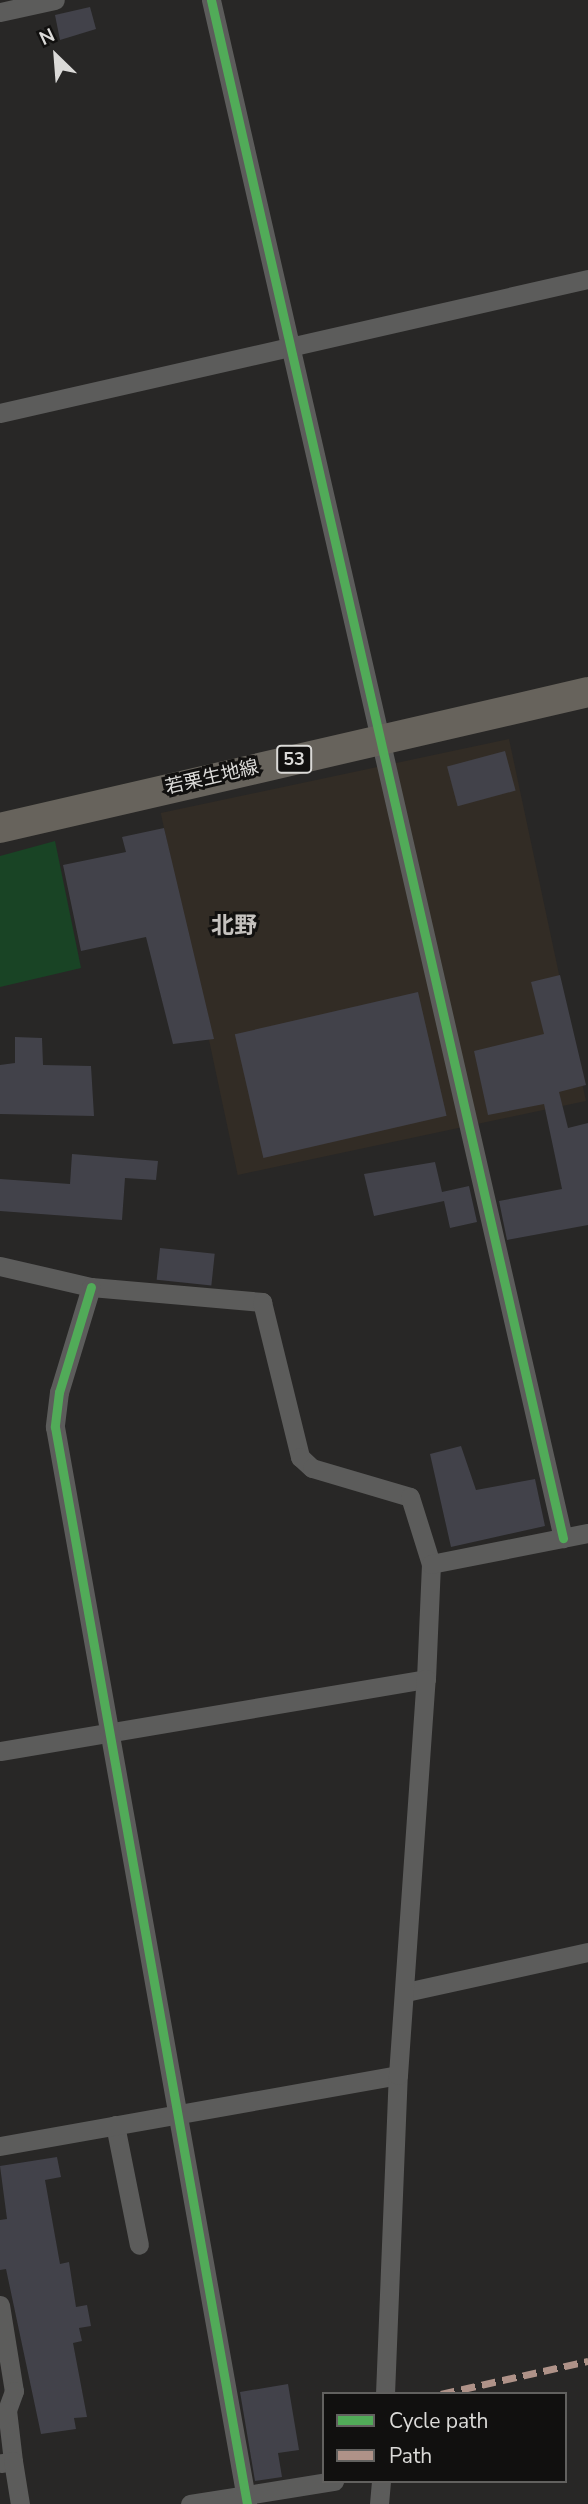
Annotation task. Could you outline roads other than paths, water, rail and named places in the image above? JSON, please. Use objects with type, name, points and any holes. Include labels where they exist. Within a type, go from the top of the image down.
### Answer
[{"type":"main road","name":"若栗生地線","points":[[0,828],[588,692]]},
{"type":"street","points":[[0,12],[55,0]]},
{"type":"street","points":[[211,0],[564,1538]]},
{"type":"street","points":[[0,413],[588,279]]},
{"type":"street","points":[[0,1266],[90,1287],[261,1302],[300,1457],[312,1468],[410,1497],[431,1564],[426,1679],[398,2075],[385,2392]]},
{"type":"street","points":[[90,1287],[59,1392],[55,1427],[175,2115],[246,2500]]},
{"type":"street","points":[[431,1564],[588,1533]]},
{"type":"street","points":[[0,1751],[426,1679]]},
{"type":"street","points":[[405,1992],[588,1952]]},
{"type":"street","points":[[0,2146],[398,2075]]},
{"type":"street","points":[[115,2125],[139,2245]]},
{"type":"street","points":[[0,2305],[14,2391],[7,2410],[6,2462],[20,2504]]},
{"type":"street","points":[[190,2504],[246,2500],[325,2483]]},
{"type":"street","points":[[379,2504],[381,2483]]},
{"type":"district","name":"北野","points":[[234,926]]}]
